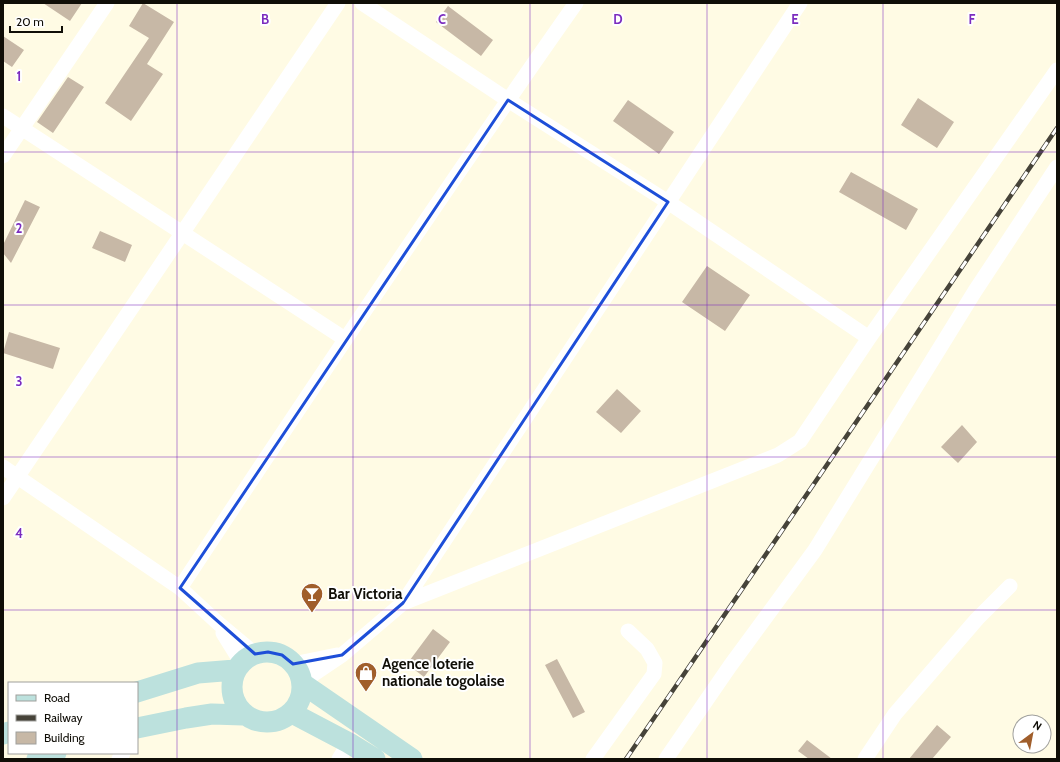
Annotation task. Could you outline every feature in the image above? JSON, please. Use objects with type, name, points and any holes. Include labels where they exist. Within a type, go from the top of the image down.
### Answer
[{"type":"main road","points":[[138,692],[198,673],[244,662],[268,652],[282,655],[299,677],[412,759]]},
{"type":"main road","points":[[243,715],[233,699],[231,680],[244,662]]},
{"type":"main road","points":[[139,729],[212,714],[243,715],[259,723],[277,722],[292,713],[301,700],[299,677]]},
{"type":"main road","points":[[292,713],[344,751],[375,759]]},
{"type":"main road","points":[[38,759],[53,754]]},
{"type":"street","points":[[3,156],[107,3]]},
{"type":"street","points":[[3,498],[338,3]]},
{"type":"street","points":[[362,3],[508,100],[668,202],[869,338]]},
{"type":"street","points":[[180,588],[345,339],[576,3]]},
{"type":"street","points":[[299,677],[342,654],[403,603],[800,3]]},
{"type":"street","points":[[403,603],[778,455],[800,441],[869,338],[1057,70]]},
{"type":"street","points":[[3,116],[345,339]]},
{"type":"street","points":[[666,759],[730,666],[814,550],[975,292],[1057,167]]},
{"type":"street","points":[[3,467],[180,588],[218,623],[244,662]]},
{"type":"street","points":[[865,759],[900,709],[977,619],[1010,586]]},
{"type":"street","points":[[593,759],[654,674],[655,663],[647,649],[628,630]]},
{"type":"street","points":[[299,677],[342,654]]},
{"type":"highlighted area","points":[[508,100],[668,202],[403,603],[342,655],[293,664],[282,655],[268,652],[255,654],[180,588]]},
{"type":"building","points":[[43,3],[82,3],[70,21]]},
{"type":"building","points":[[143,3],[174,22],[147,64],[163,74],[131,121],[105,103],[149,38],[129,26]]},
{"type":"building","points":[[448,6],[493,40],[481,56],[436,22]]},
{"type":"building","points":[[3,36],[24,50],[12,67],[3,61]]},
{"type":"building","points":[[68,77],[84,87],[53,133],[37,122]]},
{"type":"building","points":[[918,98],[954,122],[937,148],[901,125]]},
{"type":"building","points":[[628,100],[674,132],[659,154],[613,121]]},
{"type":"building","points":[[851,172],[918,209],[906,230],[839,192]]},
{"type":"building","points":[[25,200],[40,207],[11,263],[3,253],[3,245]]},
{"type":"building","points":[[100,231],[132,245],[125,262],[92,248]]},
{"type":"building","points":[[707,266],[750,295],[725,331],[682,302]]},
{"type":"building","points":[[9,332],[60,348],[53,369],[3,353]]},
{"type":"building","points":[[617,389],[641,411],[621,433],[596,412]]},
{"type":"building","points":[[962,425],[977,442],[958,463],[941,447]]},
{"type":"building","points":[[433,629],[450,642],[424,677],[407,664]]},
{"type":"building","points":[[557,659],[585,712],[573,718],[545,665]]},
{"type":"building","points":[[937,725],[951,737],[932,759],[909,759]]},
{"type":"building","points":[[807,740],[832,759],[809,759],[798,751]]},
{"type":"railway","points":[[626,759],[1057,128]]},
{"type":"place","name":"Bar Victoria","points":[[312,614]]},
{"type":"place","name":"Agence loterie nationale togolaise","points":[[366,692]]}]
